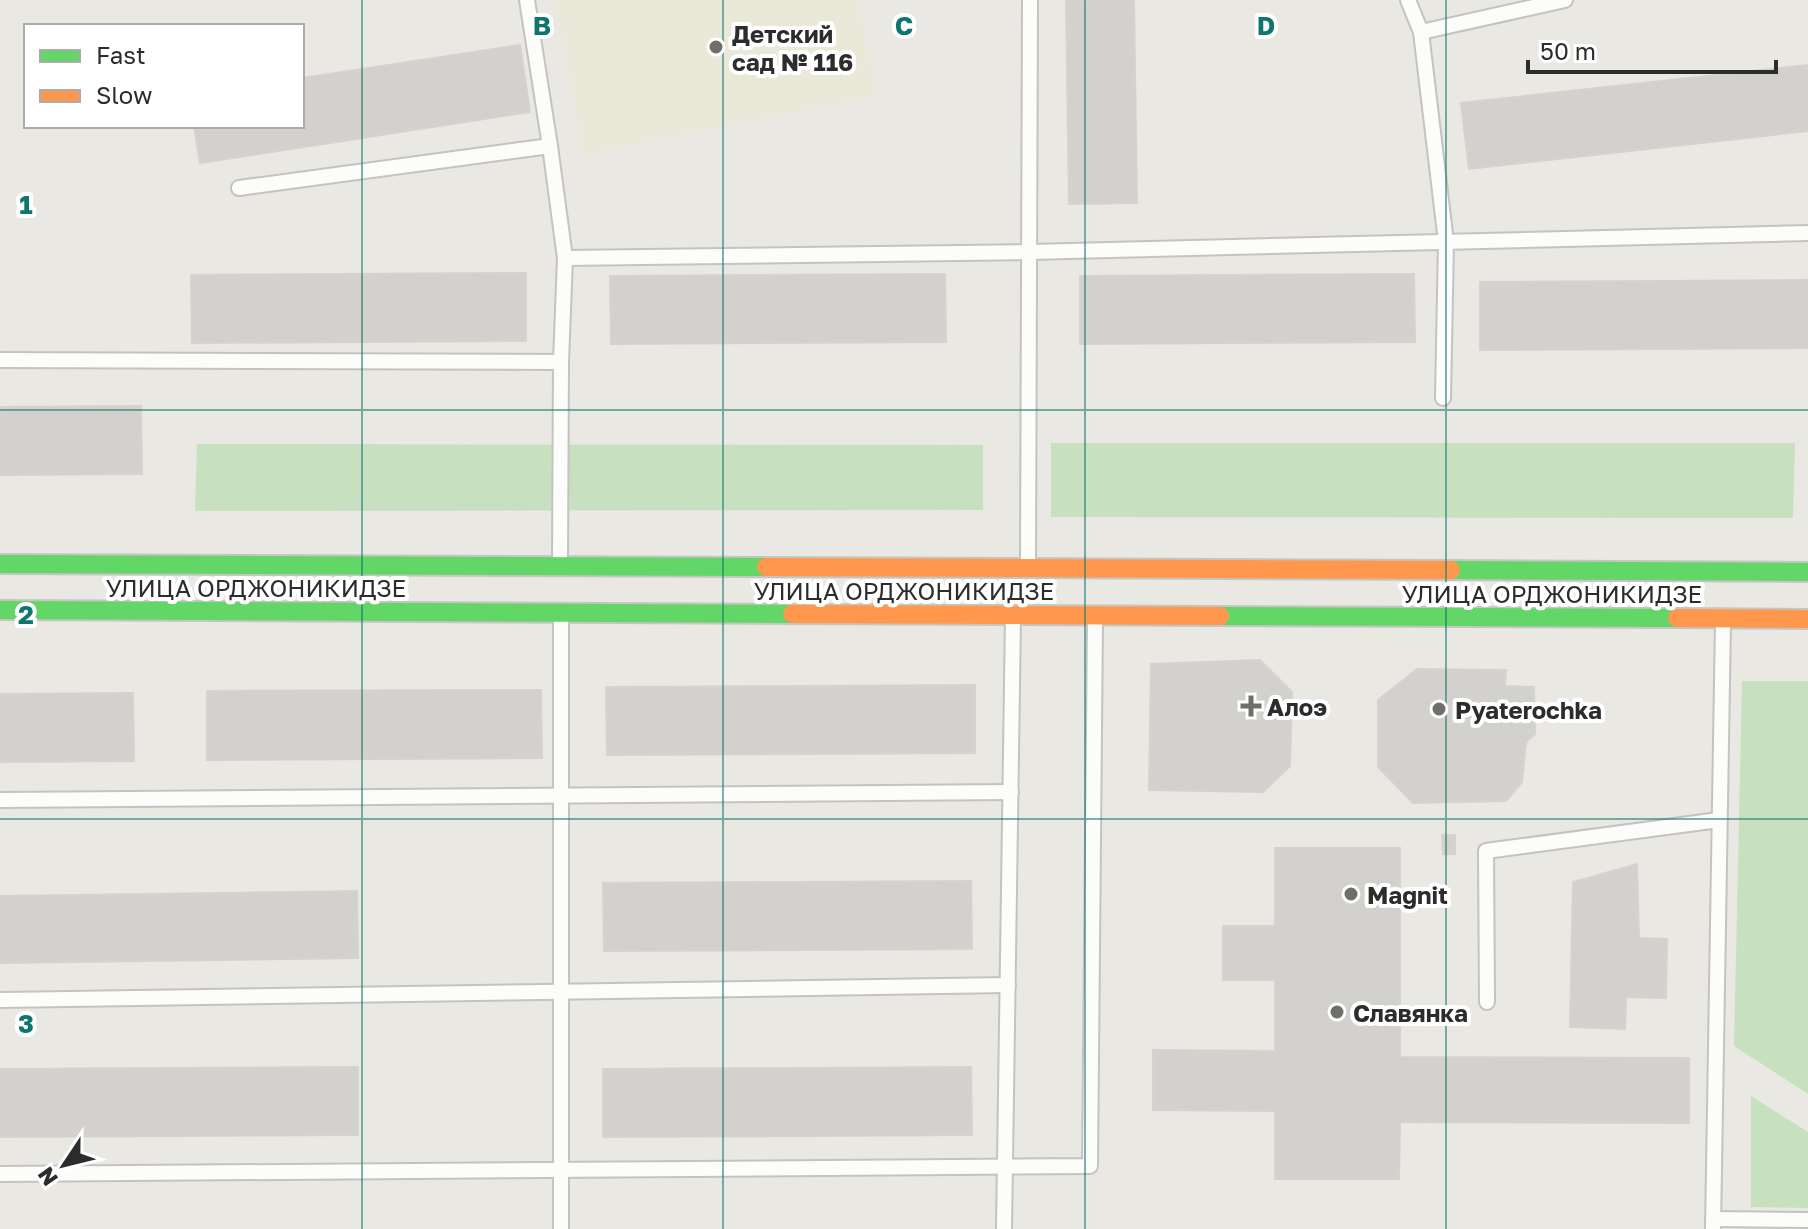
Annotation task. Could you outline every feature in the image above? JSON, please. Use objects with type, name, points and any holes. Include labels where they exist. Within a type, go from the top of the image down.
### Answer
[{"type":"main road","name":"УЛИЦА ОРДЖОНИКИДЗЕ","points":[[0,564],[1808,572]]},
{"type":"main road","points":[[1730,603],[1752,580],[1773,572]]},
{"type":"main road","name":"УЛИЦА ОРДЖОНИКИДЗЕ","points":[[0,610],[1096,615],[1730,603],[1808,619]]},
{"type":"lane","points":[[527,0],[565,258],[560,566]]},
{"type":"lane","points":[[1028,568],[1030,0]]},
{"type":"lane","points":[[1408,0],[1421,32],[1446,242],[1443,398]]},
{"type":"lane","points":[[1421,32],[1565,0]]},
{"type":"lane","points":[[239,188],[550,146]]},
{"type":"lane","points":[[565,258],[1029,252],[1808,233]]},
{"type":"lane","points":[[0,360],[561,362]]},
{"type":"lane","points":[[1730,603],[1719,820],[1713,1224],[1808,1220]]},
{"type":"lane","points":[[561,613],[561,1229]]},
{"type":"lane","points":[[1004,1229],[1013,615]]},
{"type":"lane","points":[[0,1174],[1090,1166],[1096,615]]},
{"type":"lane","points":[[0,800],[1011,792]]},
{"type":"lane","points":[[1487,1002],[1486,851],[1719,820]]},
{"type":"lane","points":[[0,1000],[1008,985]]},
{"type":"shaded area","name":"Детский сад № 116","points":[[556,0],[857,0],[877,95],[585,154]]},
{"type":"green space","points":[[1051,443],[1795,443],[1793,518],[1051,517]]},
{"type":"green space","points":[[197,444],[983,445],[983,510],[195,511]]},
{"type":"green space","points":[[1742,681],[1808,681],[1808,1094],[1734,1046]]},
{"type":"green space","points":[[1751,1096],[1808,1132],[1808,1208],[1751,1207]]},
{"type":"building","points":[[1066,0],[1134,0],[1137,203],[1069,204]]},
{"type":"building","points":[[520,45],[530,112],[200,163],[194,128],[304,128],[304,78]]},
{"type":"building","points":[[1808,65],[1808,131],[1469,169],[1461,103]]},
{"type":"building","points":[[526,273],[526,341],[192,343],[191,275]]},
{"type":"building","points":[[945,274],[946,342],[611,344],[610,276]]},
{"type":"building","points":[[1414,274],[1415,342],[1080,344],[1080,276]]},
{"type":"building","points":[[1808,280],[1808,348],[1480,350],[1480,282]]},
{"type":"building","points":[[141,406],[142,474],[0,475],[0,407]]},
{"type":"building","points":[[1260,660],[1292,692],[1290,766],[1263,792],[1149,790],[1151,664]]},
{"type":"building","points":[[1417,669],[1506,670],[1505,686],[1534,687],[1535,734],[1526,742],[1522,782],[1506,801],[1413,803],[1378,767],[1378,700]]},
{"type":"building","points":[[975,685],[975,753],[607,755],[606,687]]},
{"type":"building","points":[[541,690],[542,758],[207,760],[207,691]]},
{"type":"building","points":[[133,693],[134,761],[0,762],[0,694]]},
{"type":"building","points":[[1442,835],[1455,835],[1455,854],[1443,854]]},
{"type":"building","name":"Славянка","points":[[1275,848],[1400,848],[1400,1057],[1689,1058],[1689,1123],[1400,1122],[1399,1179],[1275,1179],[1275,1111],[1153,1110],[1153,1050],[1275,1051],[1275,980],[1223,980],[1223,926],[1275,926]]},
{"type":"building","points":[[1637,864],[1639,938],[1667,939],[1666,998],[1626,997],[1625,1029],[1570,1027],[1573,882]]},
{"type":"building","points":[[971,881],[972,949],[604,951],[603,883]]},
{"type":"building","points":[[357,891],[358,958],[0,963],[0,896]]},
{"type":"building","points":[[358,1067],[358,1135],[0,1137],[0,1069]]},
{"type":"building","points":[[971,1067],[972,1135],[603,1137],[603,1069]]},
{"type":"traffic: fast","points":[[0,564],[766,567]]},
{"type":"traffic: fast","points":[[1451,570],[1808,572]]},
{"type":"traffic: fast","points":[[0,610],[792,614]]},
{"type":"traffic: fast","points":[[1220,616],[1677,618]]},
{"type":"traffic: slow","points":[[766,567],[1451,570]]},
{"type":"traffic: slow","points":[[792,614],[1220,616]]},
{"type":"traffic: slow","points":[[1677,618],[1808,619]]},
{"type":"place","name":"Детский сад № 116","points":[[716,47]]},
{"type":"place","name":"Алоэ","points":[[1251,706]]},
{"type":"place","name":"Pyaterochka","points":[[1439,709]]},
{"type":"place","name":"Magnit","points":[[1351,894]]},
{"type":"place","name":"Славянка","points":[[1337,1012]]}]
